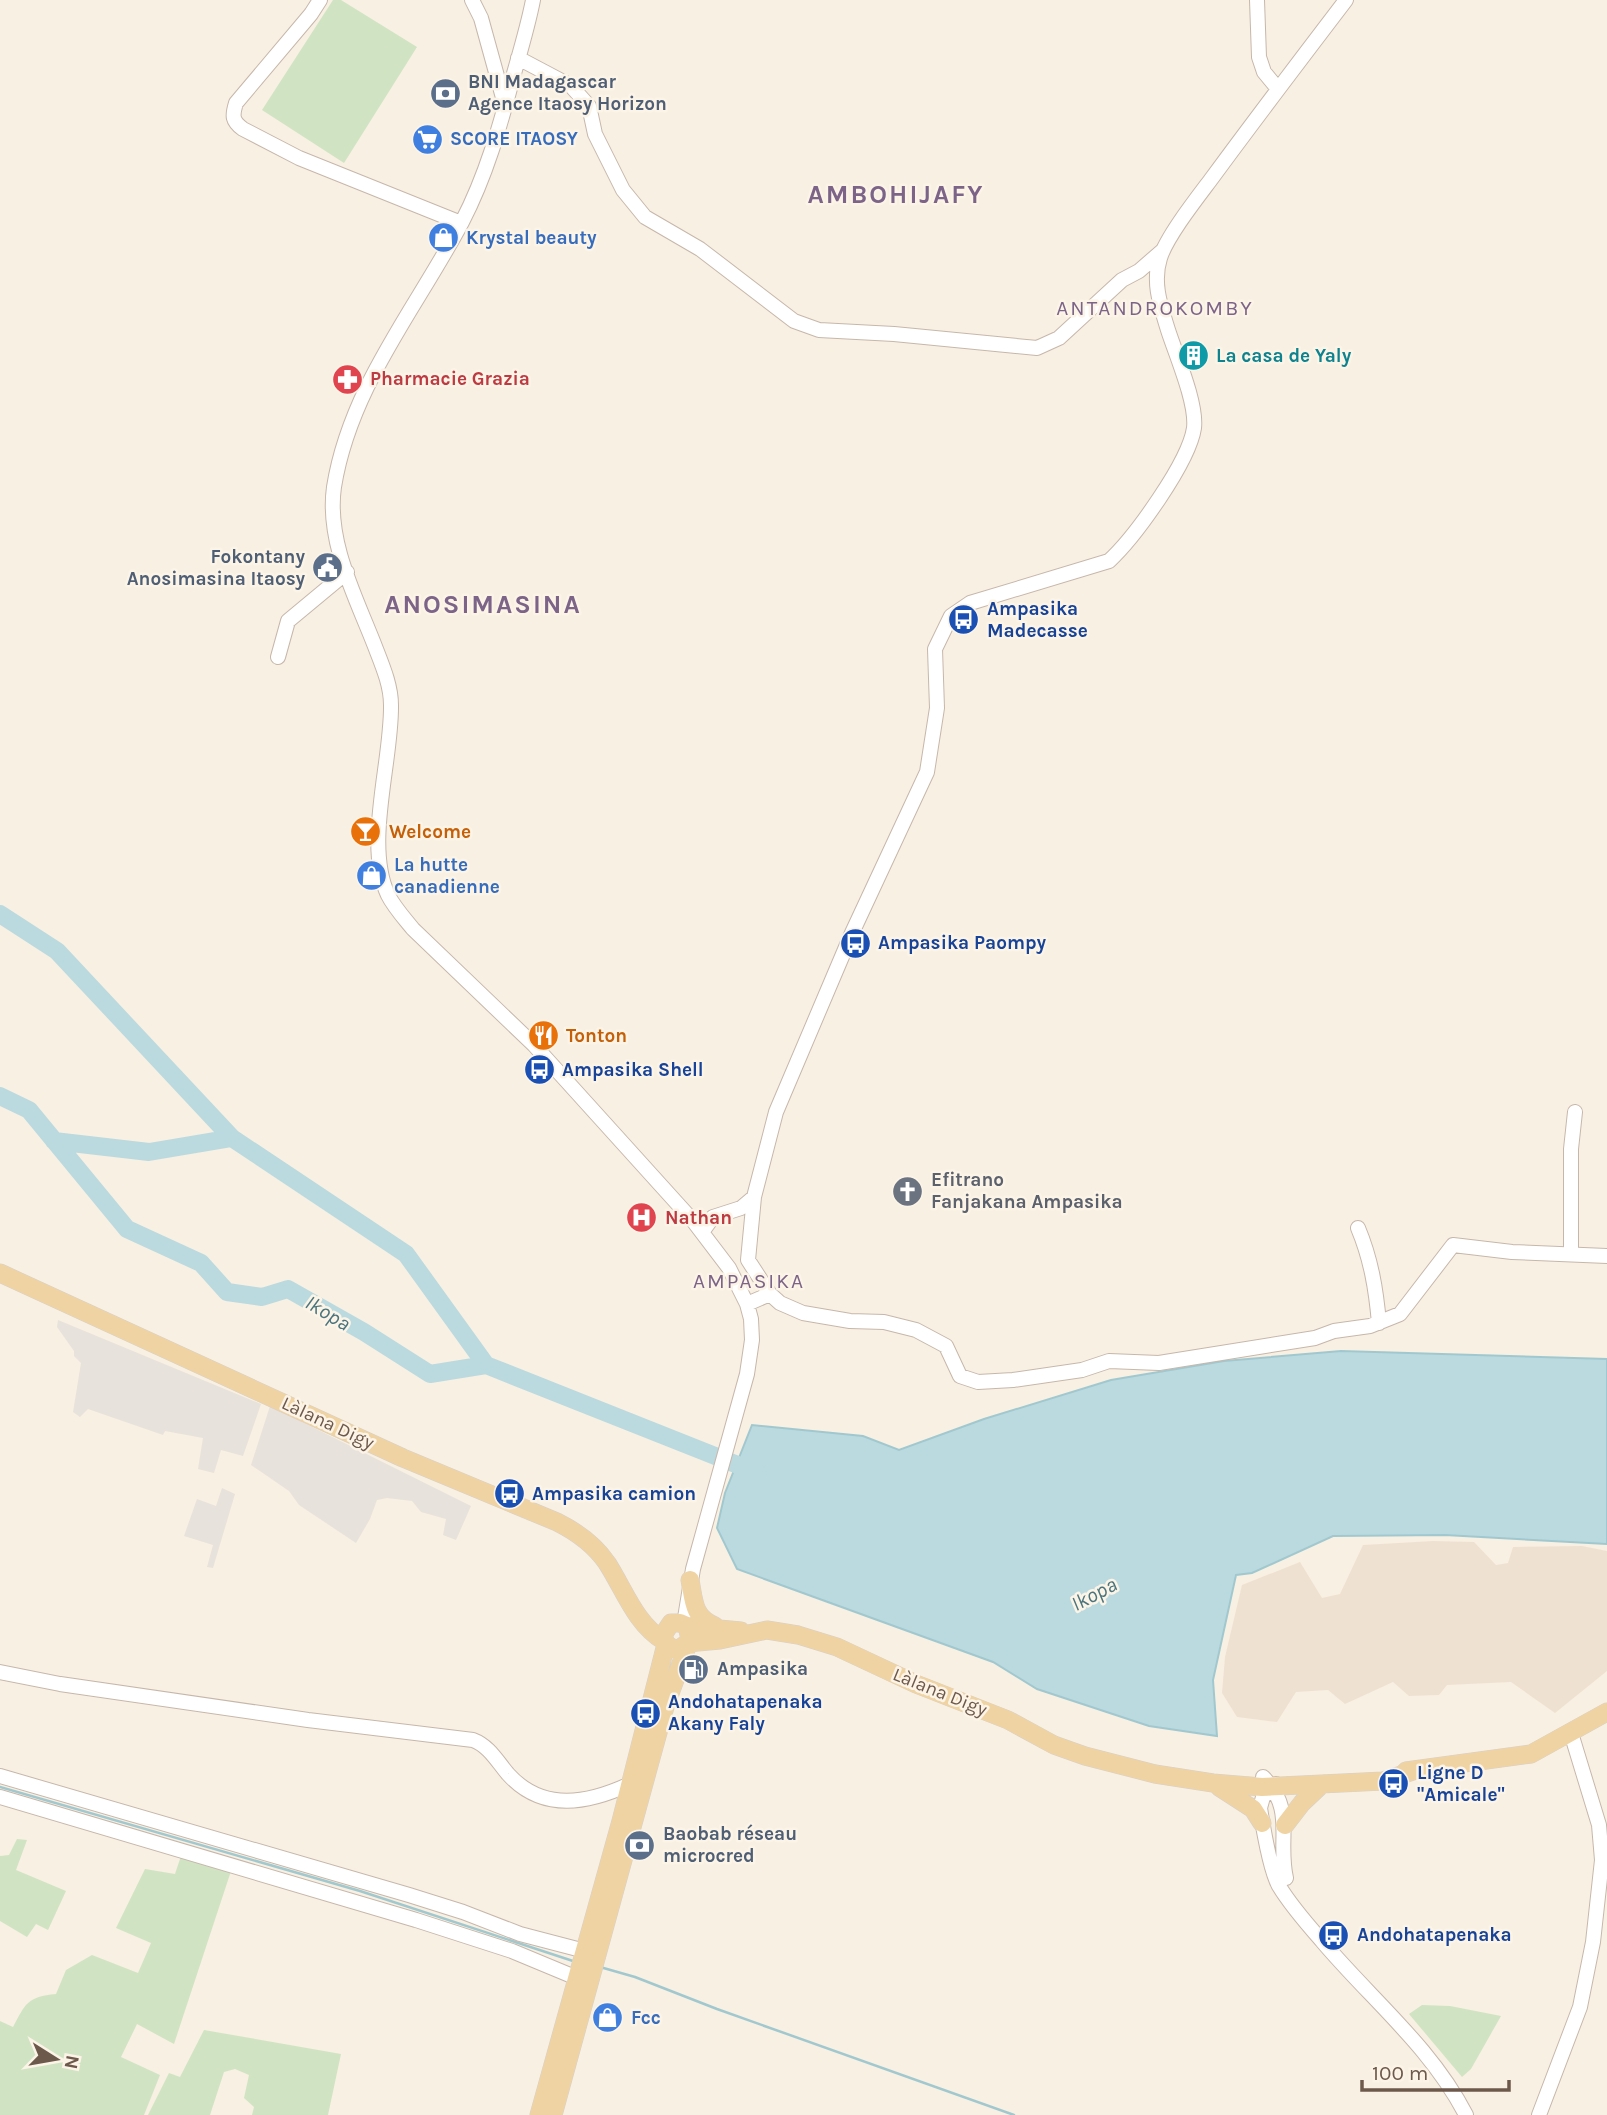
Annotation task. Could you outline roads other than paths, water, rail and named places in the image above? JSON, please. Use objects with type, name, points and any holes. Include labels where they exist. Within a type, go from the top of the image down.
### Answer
[{"type":"main road","name":"Làlana Digy","points":[[0,1273],[402,1458],[557,1521],[577,1532],[607,1563],[643,1624],[665,1643]]},
{"type":"main road","points":[[674,1681],[691,1656],[717,1634],[696,1611],[692,1575]]},
{"type":"main road","points":[[631,1603],[650,1617],[681,1628]]},
{"type":"main road","name":"Làlana Digy","points":[[681,1628],[717,1634],[776,1631],[837,1647],[916,1684],[1008,1720],[1054,1745],[1123,1766],[1213,1783],[1416,1770],[1531,1754],[1607,1712]]},
{"type":"main road","points":[[591,1952],[665,1643],[679,1649],[681,1628]]},
{"type":"main road","points":[[553,2115],[591,1952],[674,1681],[681,1628]]},
{"type":"main road","name":"Làlana Digy","points":[[1123,1766],[1155,1766],[1321,1785],[1383,1781],[1416,1770]]},
{"type":"main road","points":[[1213,1783],[1244,1801],[1262,1823]]},
{"type":"main road","points":[[1285,1825],[1302,1802],[1321,1785]]},
{"type":"main road","points":[[539,2115],[584,1978]]},
{"type":"street","points":[[320,0],[236,103],[232,116],[235,123],[299,158],[461,223]]},
{"type":"street","points":[[472,0],[481,18],[505,106]]},
{"type":"street","points":[[533,0],[505,106],[475,194],[461,223],[381,359],[355,412],[334,490],[335,535],[386,676],[391,701],[391,726],[379,829],[379,854],[387,893],[413,929],[534,1045],[702,1232],[729,1268],[747,1304],[752,1340],[742,1393],[692,1575],[681,1628]]},
{"type":"street","points":[[1257,0],[1259,57],[1264,72],[1278,89]]},
{"type":"street","points":[[1346,0],[1187,212],[1163,251],[1156,281],[1159,300],[1190,398],[1194,427],[1185,454],[1146,519],[1126,545],[1109,561],[970,603],[951,616],[935,649],[937,708],[927,772],[852,933],[776,1112],[754,1197],[748,1260],[770,1294],[780,1303],[803,1313],[850,1321],[884,1322],[916,1330],[946,1346],[960,1377],[978,1382],[1082,1370],[1109,1362],[1159,1363],[1315,1338],[1334,1331],[1379,1323],[1400,1314],[1453,1245],[1512,1252],[1607,1256]]},
{"type":"street","points":[[518,58],[571,86],[589,106],[595,134],[623,190],[645,216],[700,249],[794,321],[819,330],[894,334],[1037,348],[1059,338],[1122,280],[1139,271],[1163,251]]},
{"type":"street","points":[[278,657],[288,621],[347,572]]},
{"type":"street","points":[[1571,1253],[1571,1149],[1575,1112]]},
{"type":"street","points":[[702,1232],[713,1217],[741,1208],[754,1197]]},
{"type":"street","points":[[1358,1228],[1369,1254],[1379,1323]]},
{"type":"street","points":[[747,1304],[770,1294]]},
{"type":"street","points":[[0,1672],[60,1684],[308,1720],[473,1740],[488,1749],[510,1776],[548,1798],[575,1802],[589,1800],[630,1784]]},
{"type":"street","points":[[1539,2115],[1580,2007],[1593,1942],[1602,1860],[1599,1825],[1571,1733]]},
{"type":"street","points":[[0,1776],[409,1895],[520,1934],[591,1952]]},
{"type":"street","points":[[1273,1780],[1260,1808],[1278,1884],[1299,1914],[1345,1968],[1420,2047],[1450,2084],[1466,2115]]},
{"type":"street","points":[[1273,1780],[1281,1801],[1285,1825],[1283,1863],[1287,1897]]},
{"type":"street","points":[[0,1797],[416,1920],[584,1978]]},
{"type":"water","points":[[1341,1351],[1607,1359],[1607,1544],[1445,1535],[1333,1536],[1252,1573],[1236,1575],[1213,1680],[1217,1736],[1149,1726],[1037,1689],[993,1662],[737,1569],[717,1528],[725,1493],[752,1425],[863,1436],[899,1450],[984,1419],[1111,1380],[1224,1361]]},
{"type":"waterway","name":"Ikopa","points":[[0,914],[57,951],[232,1138],[406,1254],[486,1365]]},
{"type":"waterway","name":"Ikopa","points":[[0,1096],[29,1110],[127,1229],[201,1263],[227,1292],[262,1297],[288,1289],[364,1332],[430,1374],[486,1365],[758,1473]]},
{"type":"waterway","name":"Ikopa","points":[[54,1141],[149,1152],[232,1138]]},
{"type":"waterway","points":[[0,1787],[360,1891],[576,1962]]},
{"type":"waterway","points":[[600,1967],[635,1977],[1014,2115]]},
{"type":"place","name":"BNI Madagascar Agence Itaosy Horizon","points":[[445,93]]},
{"type":"place","name":"SCORE ITAOSY","points":[[427,139]]},
{"type":"place","name":"Krystal beauty","points":[[443,238]]},
{"type":"place","name":"La casa de Yaly","points":[[1193,356]]},
{"type":"place","name":"Pharmacie Grazia","points":[[347,379]]},
{"type":"place","name":"Fokontany Anosimasina Itaosy","points":[[328,568]]},
{"type":"place","name":"Ampasika Madecasse","points":[[964,620]]},
{"type":"place","name":"Welcome","points":[[366,832]]},
{"type":"place","name":"La hutte canadienne","points":[[371,876]]},
{"type":"place","name":"Ampasika Paompy","points":[[855,943]]},
{"type":"place","name":"Tonton","points":[[543,1036]]},
{"type":"place","name":"Ampasika Shell","points":[[539,1070]]},
{"type":"place","name":"Efitrano Fanjakana Ampasika","points":[[908,1191]]},
{"type":"place","name":"Nathan","points":[[642,1218]]},
{"type":"place","name":"Ampasika camion","points":[[509,1494]]},
{"type":"place","name":"Ampasika","points":[[694,1669]]},
{"type":"place","name":"Andohatapenaka Akany Faly","points":[[645,1713]]},
{"type":"place","name":"Ligne D \"Amicale\"","points":[[1394,1784]]},
{"type":"place","name":"Baobab réseau microcred","points":[[640,1845]]},
{"type":"place","name":"Andohatapenaka","points":[[1334,1935]]},
{"type":"place","name":"Fcc","points":[[608,2018]]},
{"type":"district","name":"AMBOHIJAFY","points":[[896,194]]},
{"type":"district","name":"ANTANDROKOMBY","points":[[1155,308]]},
{"type":"district","name":"ANOSIMASINA","points":[[483,604]]},
{"type":"district","name":"AMPASIKA","points":[[749,1281]]}]
